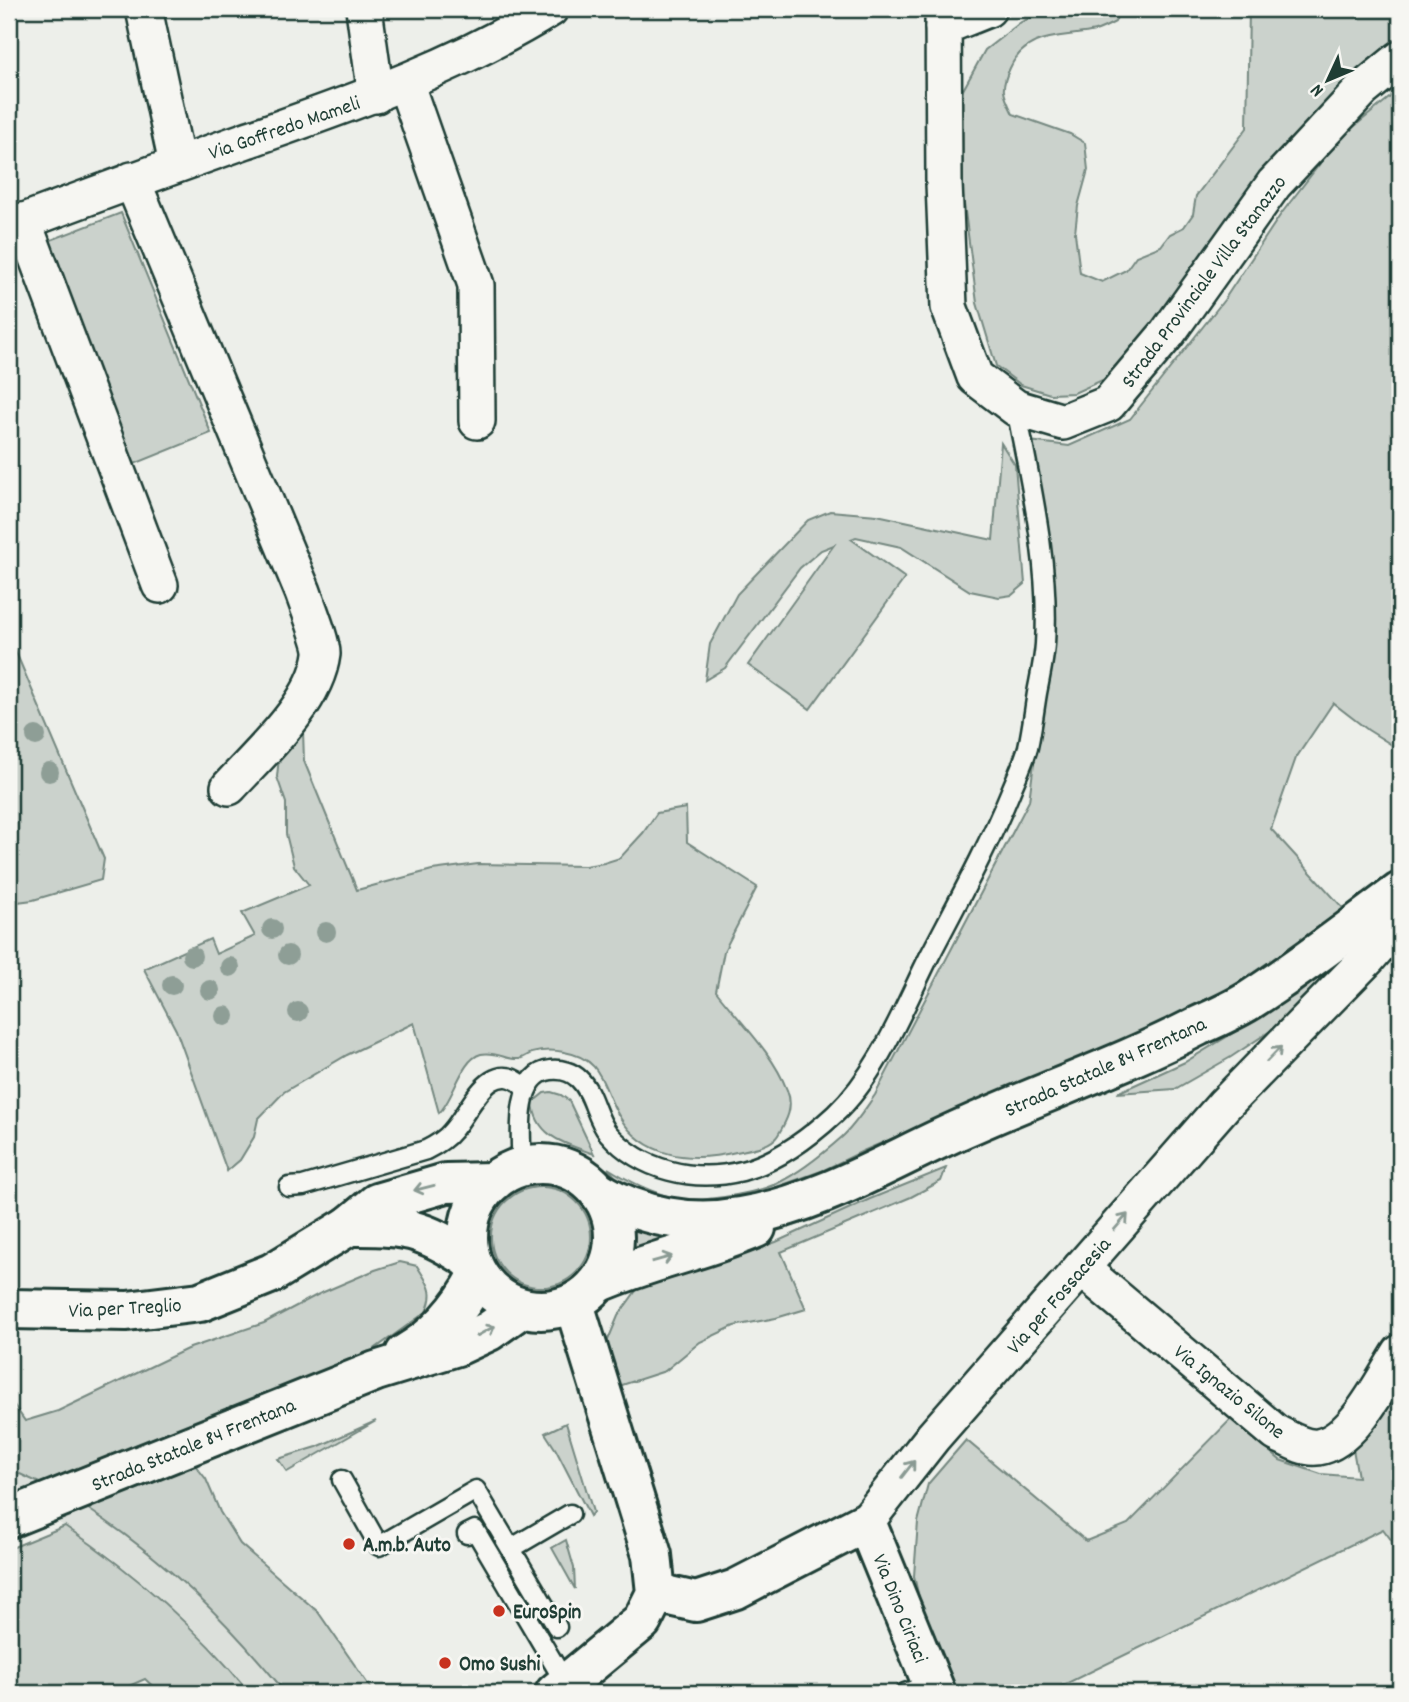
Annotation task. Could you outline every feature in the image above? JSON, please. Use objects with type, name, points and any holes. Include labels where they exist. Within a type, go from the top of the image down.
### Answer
[{"type":"main road","name":"Strada Statale 84 Frentana","points":[[598,1191],[632,1209],[666,1218],[738,1218],[790,1206],[829,1191],[969,1125],[1147,1052],[1249,1001],[1400,891]]},
{"type":"main road","points":[[349,1226],[393,1226],[429,1234],[474,1267],[496,1295],[520,1309],[557,1310],[586,1294],[605,1274],[613,1254],[615,1232],[609,1210],[598,1191],[582,1176],[561,1166],[538,1164],[507,1174],[481,1195],[472,1209],[467,1242],[474,1267]]},
{"type":"main road","name":"Via per Treglio","points":[[9,1309],[127,1311],[200,1302],[272,1273],[349,1226],[377,1203],[391,1197],[458,1181],[507,1174]]},
{"type":"main road","name":"Strada Statale 84 Frentana","points":[[586,1294],[633,1268],[724,1242],[761,1226],[790,1206]]},
{"type":"main road","name":"Strada Statale 84 Frentana","points":[[376,1371],[430,1337],[451,1316],[468,1295],[474,1267]]},
{"type":"main road","points":[[561,1689],[642,1620],[656,1593],[652,1555],[592,1358],[586,1294]]},
{"type":"main road","name":"Strada Statale 84 Frentana","points":[[9,1518],[376,1371],[457,1346],[489,1331],[520,1309]]},
{"type":"main road","name":"Via per Fossacesia","points":[[656,1593],[696,1602],[736,1588],[866,1522]]},
{"type":"main road","name":"Via Dino Ciriaci","points":[[866,1522],[925,1690]]},
{"type":"street","points":[[144,9],[177,164]]},
{"type":"street","points":[[364,9],[391,88],[476,285],[477,421]]},
{"type":"street","name":"Via Goffredo Mameli","points":[[16,224],[391,88],[512,32],[550,9]]},
{"type":"street","points":[[943,18],[988,9]]},
{"type":"street","name":"Strada Provinciale Villa Stanazzo","points":[[943,18],[944,183],[949,307],[975,377],[1016,408],[1063,422],[1108,404],[1167,334],[1274,184],[1362,90],[1400,59]]},
{"type":"street","points":[[132,180],[303,592],[322,652],[313,680],[292,719],[229,787]]},
{"type":"street","points":[[16,224],[160,585]]},
{"type":"street","name":"Via per Fossacesia","points":[[866,1522],[933,1437],[1224,1105],[1393,929],[1400,900]]},
{"type":"street","name":"Via Ignazio Silone","points":[[1081,1268],[1276,1433],[1300,1445],[1317,1447],[1335,1440],[1353,1425],[1400,1353]]},
{"type":"lane","points":[[507,1174],[527,1089],[544,1071],[566,1071],[581,1080],[597,1117],[608,1133],[635,1156],[673,1173],[715,1175],[743,1171],[765,1162],[815,1132],[839,1110],[871,1070],[996,827],[1028,749],[1045,646],[1045,585],[1037,513],[1016,408]]},
{"type":"lane","points":[[289,1187],[303,1186],[426,1150],[440,1143],[451,1132],[476,1094],[498,1078],[512,1078],[527,1089]]},
{"type":"lane","points":[[342,1480],[379,1546],[476,1490],[557,1628]]},
{"type":"lane","points":[[512,1548],[570,1514]]},
{"type":"lane","points":[[467,1534],[475,1530],[561,1689]]},
{"type":"shaded area","points":[[1051,9],[1120,9],[1115,22],[1100,29],[1044,39],[1025,48],[1010,68],[1004,87],[1013,114],[1070,134],[1085,143],[1088,170],[1078,206],[1075,233],[1080,273],[1102,282],[1126,270],[1136,256],[1161,246],[1170,234],[1184,227],[1193,214],[1196,196],[1247,128],[1249,9],[1400,9],[1400,49],[1134,353],[1107,378],[1074,393],[1050,394],[1021,385],[996,366],[977,303],[961,181],[958,99],[985,50],[1021,22]]},
{"type":"shaded area","points":[[1400,89],[1400,750],[1333,703],[1296,758],[1271,829],[1344,909],[1233,987],[1154,1030],[1100,1050],[824,1170],[738,1201],[676,1204],[622,1185],[608,1168],[662,1195],[682,1199],[724,1197],[766,1188],[784,1180],[819,1156],[847,1132],[864,1111],[875,1095],[1029,801],[1049,648],[1029,441],[1069,446],[1130,419],[1224,300],[1281,214],[1339,139]]},
{"type":"shaded area","points":[[121,213],[211,433],[127,467],[43,243]]},
{"type":"shaded area","points":[[1001,443],[1015,465],[1025,584],[1012,595],[999,597],[970,591],[901,547],[856,537],[851,539],[905,578],[810,709],[748,665],[834,545],[821,550],[800,568],[725,668],[705,680],[710,644],[737,594],[808,520],[830,511],[877,515],[993,540]]},
{"type":"shaded area","points":[[9,636],[104,859],[101,880],[33,900],[9,903]]},
{"type":"shaded area","points":[[303,730],[304,761],[357,890],[432,870],[478,864],[585,866],[604,863],[620,858],[657,813],[686,808],[687,842],[757,887],[724,951],[716,991],[765,1051],[787,1090],[790,1102],[788,1113],[775,1139],[753,1148],[702,1157],[686,1157],[655,1149],[629,1130],[595,1068],[577,1056],[556,1051],[536,1052],[518,1059],[486,1053],[474,1057],[439,1113],[414,1023],[347,1055],[284,1092],[258,1119],[254,1137],[240,1160],[227,1171],[176,1030],[144,969],[210,939],[216,954],[255,936],[242,913],[309,885],[294,866],[286,834],[286,803],[277,777],[279,757]]},
{"type":"shaded area","points":[[1340,967],[1299,1012],[1231,1057],[1175,1089],[1117,1093],[1185,1062],[1299,993],[1316,979]]},
{"type":"shaded area","points":[[551,1092],[569,1101],[594,1154],[554,1137],[539,1123],[533,1102],[544,1093]]},
{"type":"shaded area","points":[[946,1168],[941,1181],[911,1197],[781,1252],[806,1309],[734,1326],[700,1342],[665,1371],[616,1387],[607,1356],[608,1340],[618,1316],[638,1288],[776,1242]]},
{"type":"shaded area","points":[[541,1187],[560,1191],[576,1202],[587,1218],[591,1237],[587,1256],[576,1272],[560,1283],[541,1287],[522,1283],[506,1272],[495,1256],[491,1237],[495,1218],[506,1202],[522,1191]]},
{"type":"shaded area","points":[[634,1223],[684,1234],[633,1258]]},
{"type":"shaded area","points":[[400,1262],[417,1266],[429,1288],[429,1305],[426,1312],[366,1355],[48,1487],[9,1469],[9,1398],[25,1421],[58,1411],[187,1349],[264,1323],[319,1294]]},
{"type":"shaded area","points":[[1400,1383],[1400,1545],[1392,1541],[1383,1529],[1047,1693],[952,1693],[925,1624],[914,1576],[918,1522],[928,1484],[966,1440],[1086,1541],[1128,1524],[1231,1419],[1280,1460],[1321,1474],[1358,1477],[1353,1449]]},
{"type":"shaded area","points":[[376,1421],[287,1472],[278,1459],[317,1447]]},
{"type":"shaded area","points":[[566,1423],[593,1512],[590,1516],[545,1433]]},
{"type":"shaded area","points":[[195,1465],[206,1479],[220,1512],[240,1544],[318,1612],[374,1693],[286,1693],[240,1639],[192,1591],[142,1548],[84,1506]]},
{"type":"shaded area","points":[[9,1469],[80,1503],[169,1568],[214,1611],[286,1693],[250,1693],[195,1630],[111,1557],[65,1526],[9,1499]]},
{"type":"shaded area","points":[[65,1526],[164,1602],[250,1693],[160,1693],[145,1679],[113,1693],[9,1693],[9,1549]]},
{"type":"shaded area","points":[[566,1540],[574,1568],[575,1589],[552,1548]]},
{"type":"place","name":"A.m.b. Auto","points":[[349,1544]]},
{"type":"place","name":"EuroSpin","points":[[499,1611]]},
{"type":"place","name":"Omo Sushi","points":[[445,1663]]}]
